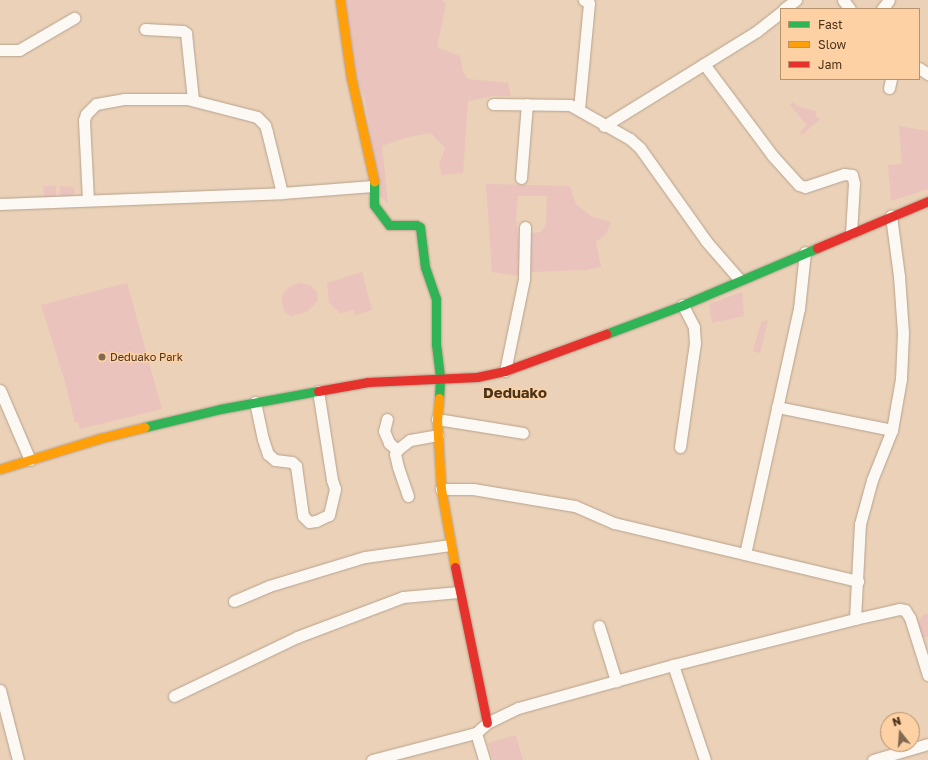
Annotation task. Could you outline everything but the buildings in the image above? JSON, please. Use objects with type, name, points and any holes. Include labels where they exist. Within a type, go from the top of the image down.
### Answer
[{"type":"street","points":[[340,0],[350,77],[374,176],[374,205],[389,225],[416,225],[421,230],[425,267],[436,299],[436,344],[440,379],[437,419],[441,489],[459,592],[487,723]]},
{"type":"street","points":[[579,109],[589,3],[584,0]]},
{"type":"street","points":[[785,8],[796,0]]},
{"type":"street","points":[[843,0],[849,8]]},
{"type":"street","points":[[883,8],[889,0]]},
{"type":"street","points":[[604,126],[757,30],[780,13]]},
{"type":"street","points":[[0,50],[19,50],[74,18]]},
{"type":"street","points":[[145,29],[183,31],[186,33],[193,100]]},
{"type":"street","points":[[704,64],[772,155],[799,185],[810,185],[844,174],[852,175],[854,183],[851,233]]},
{"type":"street","points":[[88,200],[84,120],[89,110],[96,104],[124,99],[163,98],[193,100],[248,113],[261,120],[267,132],[282,193]]},
{"type":"street","points":[[493,104],[570,105],[630,140],[640,148],[706,240],[739,280]]},
{"type":"street","points":[[521,178],[527,104]]},
{"type":"street","points":[[0,204],[282,193],[373,186]]},
{"type":"street","points":[[0,469],[155,424],[256,402],[394,380],[477,377],[505,371],[683,305],[928,201]]},
{"type":"street","points":[[855,619],[860,524],[872,480],[892,430],[902,379],[903,333],[899,276],[891,216]]},
{"type":"street","points":[[505,371],[524,274],[525,227]]},
{"type":"street","points":[[745,554],[802,296],[805,252]]},
{"type":"street","points":[[680,447],[695,343],[693,322],[683,305]]},
{"type":"street","points":[[0,390],[30,460]]},
{"type":"street","points":[[256,402],[263,439],[268,454],[275,460],[292,462],[296,466],[303,516],[309,522],[316,521],[329,515],[335,489],[332,480],[318,391]]},
{"type":"street","points":[[777,407],[892,430]]},
{"type":"street","points":[[387,418],[384,431],[389,443],[397,450],[398,467],[408,496]]},
{"type":"street","points":[[437,419],[523,433]]},
{"type":"street","points":[[397,450],[410,440],[438,435]]},
{"type":"street","points":[[441,489],[473,489],[575,506],[614,523],[858,581]]},
{"type":"street","points":[[234,601],[269,586],[365,557],[450,545]]},
{"type":"street","points":[[174,696],[297,637],[403,597],[459,592]]},
{"type":"street","points":[[372,760],[476,733],[487,723],[518,708],[673,665],[899,609],[905,610],[910,618],[928,676]]},
{"type":"street","points":[[599,626],[616,681]]},
{"type":"street","points":[[673,665],[705,760]]},
{"type":"street","points":[[0,690],[5,730],[18,760]]},
{"type":"street","points":[[476,733],[484,760]]},
{"type":"street","points":[[873,760],[928,744]]},
{"type":"shaded area","points":[[346,0],[442,0],[446,5],[437,47],[460,56],[463,72],[468,79],[508,83],[511,96],[493,96],[468,101],[463,173],[442,175],[439,165],[445,148],[431,133],[408,137],[382,146],[388,204],[380,196],[365,99],[358,83]]},
{"type":"shaded area","points":[[793,102],[797,106],[816,111],[816,116],[820,119],[802,135],[800,132],[807,125],[790,105]]},
{"type":"shaded area","points":[[899,126],[928,131],[928,189],[891,201],[888,165],[902,164]]},
{"type":"shaded area","points":[[486,184],[570,186],[576,204],[591,216],[611,222],[606,234],[596,242],[601,267],[586,270],[532,272],[526,264],[527,234],[541,232],[546,224],[547,196],[518,196],[516,218],[523,271],[518,276],[492,272]]},
{"type":"shaded area","points":[[43,186],[56,186],[56,197],[44,197]]},
{"type":"shaded area","points":[[60,186],[74,187],[75,191],[72,196],[60,196]]},
{"type":"shaded area","points":[[362,272],[372,310],[355,315],[354,310],[340,313],[329,303],[327,283]]},
{"type":"shaded area","name":"Deduako Park","points":[[127,283],[162,409],[80,429],[78,422],[75,423],[65,382],[41,305]]},
{"type":"shaded area","points":[[300,283],[310,285],[317,292],[318,301],[307,312],[291,316],[285,312],[282,303],[283,293],[289,287]]},
{"type":"shaded area","points":[[742,292],[744,316],[712,323],[709,304]]},
{"type":"shaded area","points":[[768,320],[760,353],[753,351],[761,322]]},
{"type":"shaded area","points":[[924,614],[928,614],[928,637],[923,637],[918,622]]},
{"type":"shaded area","points":[[516,735],[523,760],[493,760],[488,743]]},
{"type":"traffic: fast","points":[[374,181],[374,205],[389,225],[416,225],[420,227],[425,267],[436,299],[436,344],[440,379],[439,398]]},
{"type":"traffic: fast","points":[[606,334],[683,305],[817,248]]},
{"type":"traffic: fast","points":[[145,427],[220,409],[318,391]]},
{"type":"traffic: slow","points":[[340,0],[351,77],[374,181]]},
{"type":"traffic: slow","points":[[439,398],[437,419],[441,489],[455,567]]},
{"type":"traffic: slow","points":[[0,469],[101,438],[145,427]]},
{"type":"traffic: jam","points":[[817,248],[928,201]]},
{"type":"traffic: jam","points":[[318,391],[368,382],[477,377],[505,371],[606,334]]},
{"type":"traffic: jam","points":[[455,567],[487,723]]},
{"type":"place","name":"Deduako Park","points":[[102,357]]},
{"type":"district","name":"Deduako","points":[[515,393]]}]
